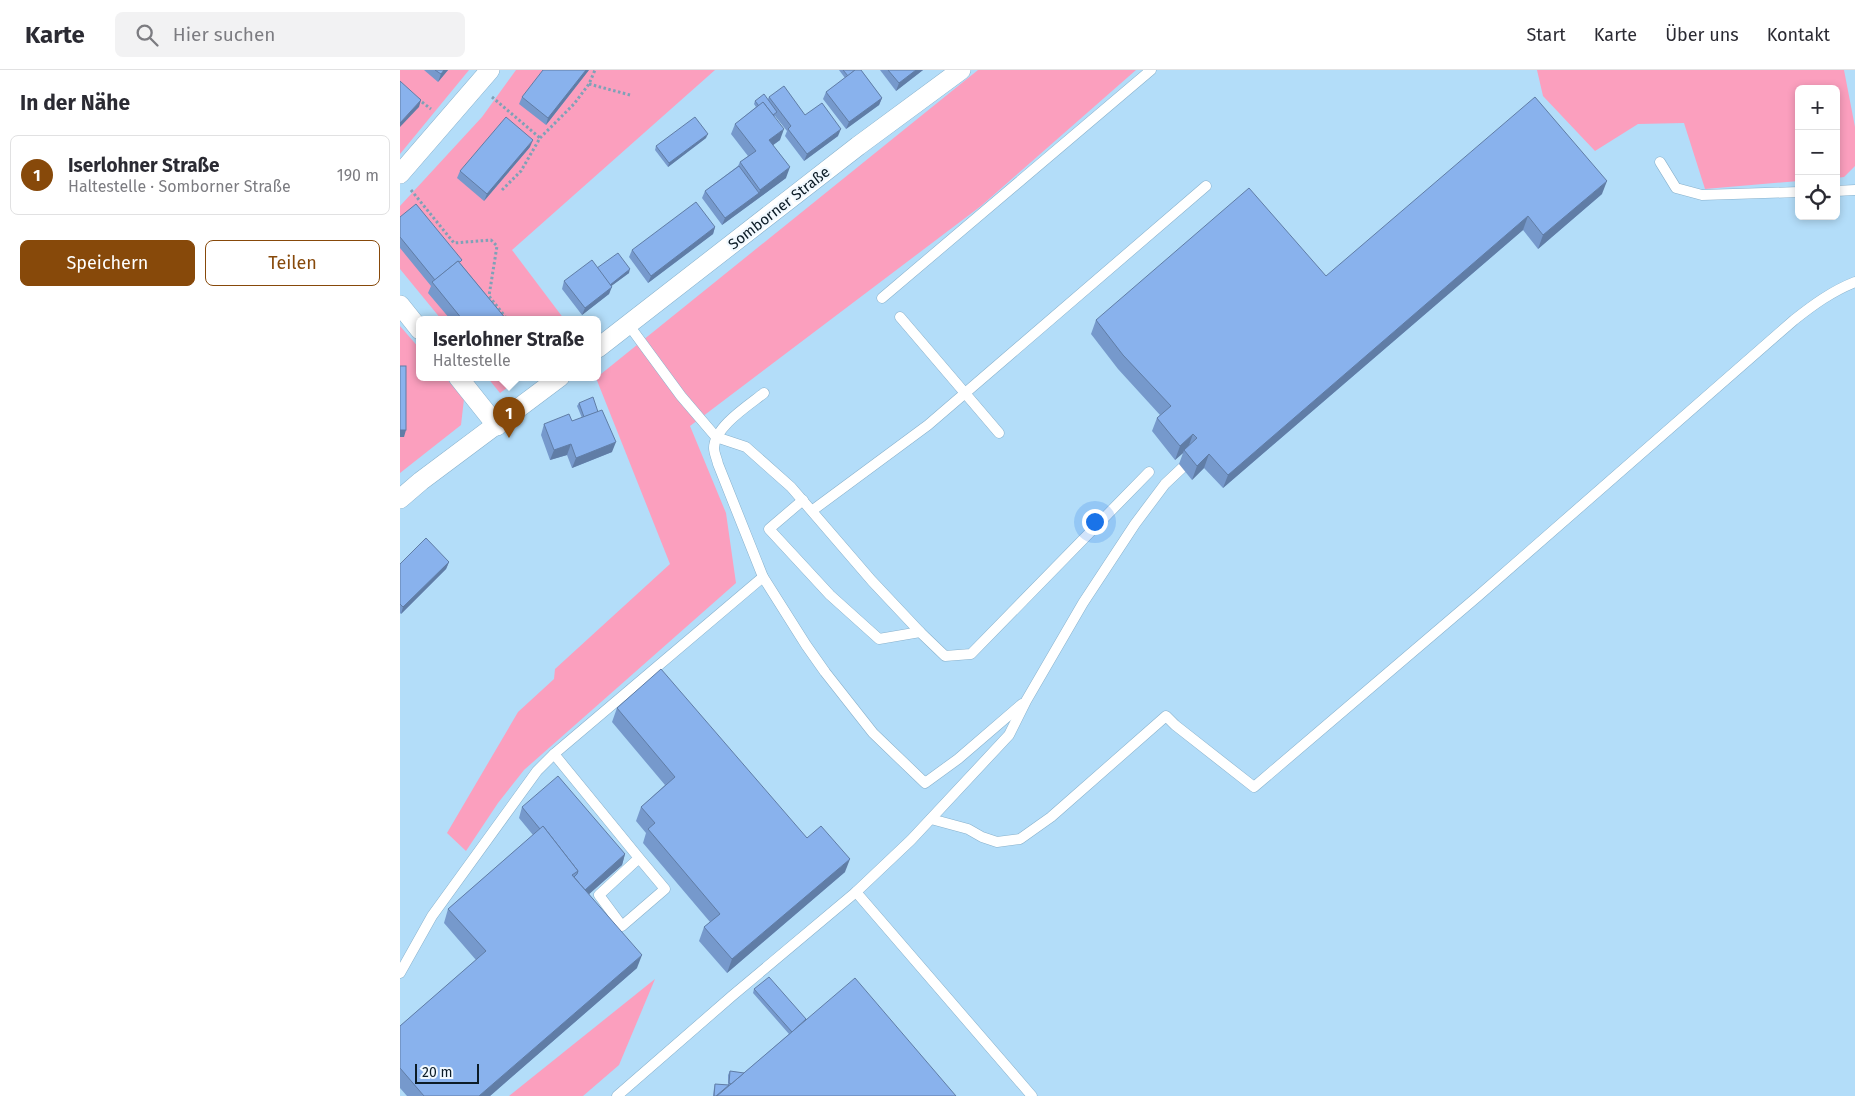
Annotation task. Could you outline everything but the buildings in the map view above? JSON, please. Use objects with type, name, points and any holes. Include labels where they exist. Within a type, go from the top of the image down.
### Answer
[{"type":"street","points":[[400,174],[490,70]]},
{"type":"street","name":"Somborner Straße","points":[[601,346],[858,146],[961,70]]},
{"type":"street","points":[[400,305],[416,325]]},
{"type":"street","points":[[461,381],[497,426]]},
{"type":"street","points":[[400,499],[421,481],[555,381]]},
{"type":"lane","points":[[882,298],[1150,70]]},
{"type":"lane","points":[[1660,162],[1676,188],[1702,195],[1795,192]]},
{"type":"lane","points":[[813,510],[928,425],[1206,186]]},
{"type":"lane","points":[[1840,191],[1855,190]]},
{"type":"lane","points":[[931,819],[968,829],[982,837],[997,842],[1020,839],[1051,817],[1166,716],[1175,726],[1254,787],[1477,598],[1794,320],[1822,298],[1855,282]]},
{"type":"lane","points":[[900,317],[999,434]]},
{"type":"lane","points":[[628,324],[681,396],[716,438],[746,447],[803,500],[872,580],[945,656],[971,654],[1149,472]]},
{"type":"lane","points":[[764,393],[734,416],[722,428],[716,438],[714,448],[718,464],[764,577],[806,645],[873,733],[925,783],[958,760],[1026,700]]},
{"type":"lane","points":[[617,1096],[856,892],[931,819],[1009,735],[1026,700],[1083,603],[1135,524],[1165,484],[1182,468]]},
{"type":"lane","points":[[803,500],[769,529],[830,595],[879,639],[920,632]]},
{"type":"lane","points":[[400,972],[432,916],[537,771],[554,754],[764,577]]},
{"type":"lane","points":[[554,754],[639,858],[665,890],[622,926],[599,896],[639,858]]},
{"type":"lane","points":[[856,892],[1032,1096]]},
{"type":"path","points":[[502,190],[521,171],[540,138],[574,104],[589,84],[595,70]]},
{"type":"path","points":[[589,84],[630,95]]},
{"type":"path","points":[[478,86],[540,138]]},
{"type":"path","points":[[416,97],[446,122]]},
{"type":"path","points":[[426,208],[454,243],[491,240],[497,246],[488,296],[505,316]]},
{"type":"shaded area","points":[[400,70],[469,70],[400,154]]},
{"type":"shaded area","points":[[516,70],[715,70],[512,250],[562,316],[439,316],[400,269],[400,206],[482,117]]},
{"type":"shaded area","points":[[978,70],[1136,70],[981,206],[690,426],[726,513],[736,583],[524,770],[498,803],[466,851],[447,833],[518,712],[554,679],[555,669],[670,564],[597,381],[601,381],[601,374]]},
{"type":"shaded area","points":[[1537,70],[1844,70],[1855,127],[1855,166],[1844,177],[1840,178],[1840,85],[1795,85],[1795,181],[1705,189],[1684,123],[1638,124],[1595,151],[1543,96]]},
{"type":"shaded area","points":[[400,326],[416,344],[416,381],[448,381],[464,399],[461,425],[400,473]]},
{"type":"shaded area","points":[[490,381],[516,381],[500,393]]},
{"type":"shaded area","points":[[655,979],[619,1065],[583,1096],[509,1096]]},
{"type":"place","name":"Iserlohner Straße","points":[[509,438]]}]
